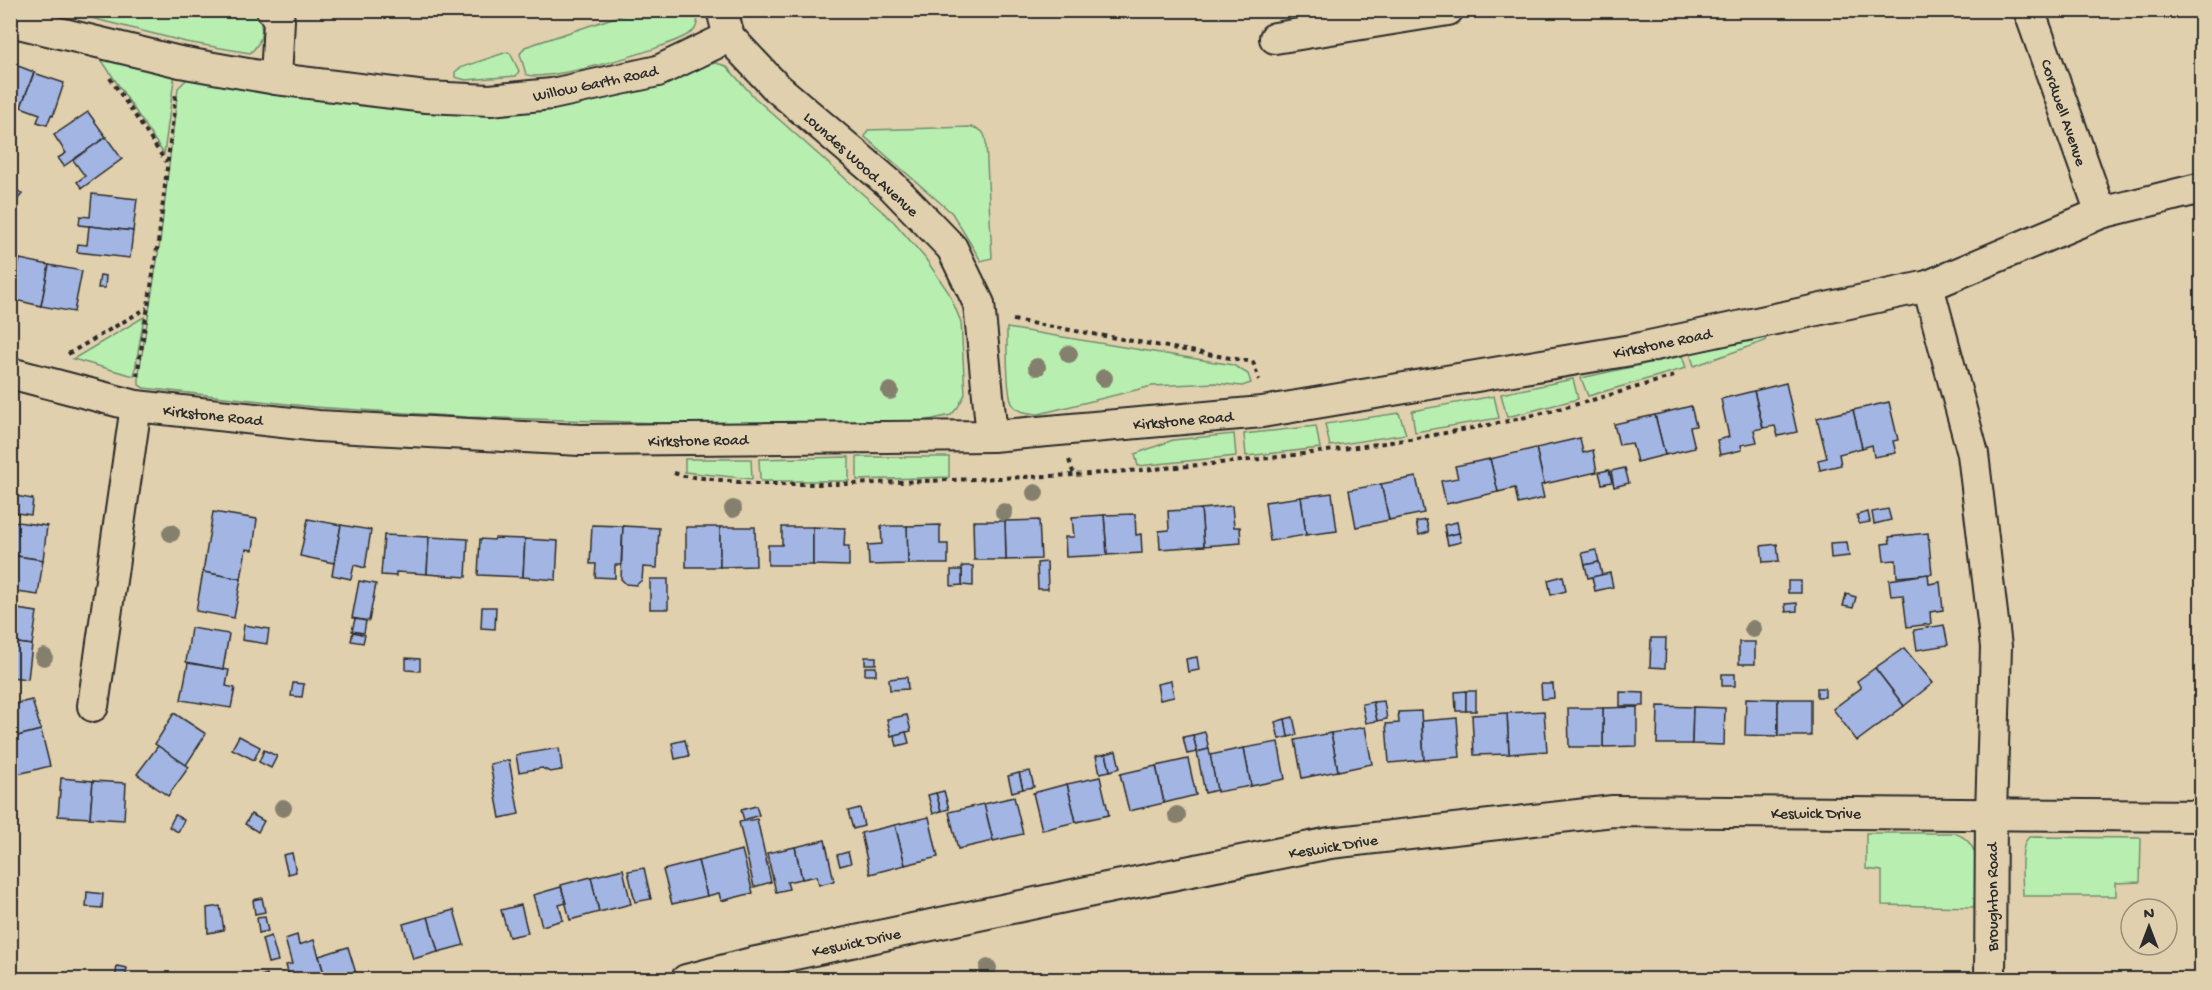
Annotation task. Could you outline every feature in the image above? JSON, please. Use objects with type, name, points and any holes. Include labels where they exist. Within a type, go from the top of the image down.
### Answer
[{"type":"street","points":[[272,10],[279,20],[276,79]]},
{"type":"street","name":"Cordwell Avenue","points":[[2029,10],[2101,213]]},
{"type":"street","points":[[1275,38],[1438,11]]},
{"type":"street","name":"Willow Garth Road","points":[[10,21],[51,21],[84,40],[180,62],[276,79],[426,98],[490,100],[552,94],[658,70],[726,24]]},
{"type":"street","name":"Loundes Wood Avenue","points":[[726,24],[775,86],[891,185],[952,248],[979,304],[992,436]]},
{"type":"street","name":"Kirkstone Road","points":[[19,375],[136,406],[318,426],[580,440],[992,436],[1269,411],[1631,350],[1928,286],[2101,213],[2202,188]]},
{"type":"street","points":[[1928,286],[1973,454],[1996,647],[1991,814]]},
{"type":"street","points":[[93,706],[136,406]]},
{"type":"street","name":"Keswick Drive","points":[[686,980],[754,971],[1104,888],[1330,843],[1613,811],[2202,816]]},
{"type":"street","name":"Broughton Road","points":[[1990,980],[1991,814]]},
{"type":"path","points":[[84,40],[166,162]]},
{"type":"path","points":[[136,406],[136,379],[159,236],[166,162],[180,62]]},
{"type":"path","points":[[19,375],[147,308]]},
{"type":"path","points":[[980,314],[1253,362],[1269,411]]},
{"type":"path","points":[[649,439],[649,464],[684,476],[757,484],[851,484],[1074,475],[1240,462],[1371,445],[1503,422],[1594,400],[1681,374]]},
{"type":"path","points":[[1060,430],[1074,475]]},
{"type":"green space","points":[[74,10],[255,11],[262,33],[250,53],[186,42],[76,14]]},
{"type":"green space","points":[[634,11],[697,11],[698,17],[695,29],[685,36],[640,53],[612,62],[557,74],[537,76],[526,74],[520,54],[525,47]]},
{"type":"green space","points":[[507,52],[510,53],[519,71],[516,76],[466,80],[455,77],[455,72],[460,68]]},
{"type":"green space","points":[[99,56],[175,72],[164,154]]},
{"type":"green space","points":[[716,63],[726,66],[755,98],[894,222],[925,258],[949,293],[961,322],[965,394],[951,415],[924,421],[866,423],[662,423],[467,417],[314,407],[144,388],[139,385],[160,242],[178,88],[189,77],[387,106],[693,68]]},
{"type":"green space","points":[[972,127],[982,132],[986,143],[992,258],[981,261],[952,213],[865,137],[868,130]]},
{"type":"green space","points":[[144,317],[134,376],[73,359]]},
{"type":"green space","points":[[1007,328],[1233,365],[1248,374],[1251,383],[1242,386],[1215,383],[1152,386],[1039,414],[1025,412],[1015,408],[1009,392]]},
{"type":"green space","points":[[1766,338],[1765,341],[1694,366],[1690,353]]},
{"type":"green space","points":[[1682,356],[1686,368],[1588,396],[1581,378]]},
{"type":"green space","points":[[1573,379],[1578,399],[1507,417],[1501,394]]},
{"type":"green space","points":[[1494,396],[1499,418],[1415,432],[1412,411]]},
{"type":"green space","points":[[1399,413],[1406,434],[1330,446],[1325,424]]},
{"type":"green space","points":[[1316,426],[1320,448],[1246,456],[1244,434]]},
{"type":"green space","points":[[1234,434],[1236,456],[1138,466],[1135,454],[1173,440]]},
{"type":"green space","points":[[849,457],[849,481],[761,481],[760,478],[759,459]]},
{"type":"green space","points":[[857,457],[949,457],[949,477],[857,480]]},
{"type":"green space","points":[[685,459],[751,459],[752,479],[685,472]]},
{"type":"green space","points":[[1866,833],[1954,833],[1964,838],[1971,845],[1977,864],[1974,907],[1882,905],[1882,871],[1866,869]]},
{"type":"green space","points":[[2029,837],[2141,838],[2140,882],[2116,883],[2116,896],[2023,896],[2022,856],[2023,848]]},
{"type":"building","points":[[10,63],[34,72],[21,107],[10,103]]},
{"type":"building","points":[[34,73],[64,83],[53,116],[51,115],[47,125],[37,122],[40,114],[21,107]]},
{"type":"building","points":[[88,112],[106,137],[64,166],[58,158],[66,153],[54,135]]},
{"type":"building","points":[[106,137],[122,159],[82,188],[77,182],[85,176],[73,160]]},
{"type":"building","points":[[16,189],[22,194],[13,205],[10,203],[10,196]]},
{"type":"building","points":[[92,194],[137,199],[133,231],[79,225],[80,216],[90,217]]},
{"type":"building","points":[[89,226],[133,231],[130,258],[77,252],[78,244],[87,245]]},
{"type":"building","points":[[20,259],[49,265],[41,306],[11,299]]},
{"type":"building","points":[[49,265],[82,271],[74,312],[41,306]]},
{"type":"building","points":[[100,275],[106,276],[105,288],[98,288]]},
{"type":"building","points":[[1786,383],[1797,432],[1778,436],[1775,426],[1763,428],[1754,391]]},
{"type":"building","points":[[1754,391],[1763,428],[1754,430],[1757,442],[1741,445],[1742,450],[1720,455],[1717,440],[1729,437],[1721,399]]},
{"type":"building","points":[[1889,402],[1898,440],[1893,441],[1896,453],[1874,457],[1872,445],[1862,448],[1853,410]]},
{"type":"building","points":[[1691,406],[1696,426],[1690,427],[1695,448],[1665,455],[1655,415]]},
{"type":"building","points":[[1853,410],[1862,448],[1839,454],[1841,465],[1820,470],[1818,460],[1827,458],[1817,418]]},
{"type":"building","points":[[1655,415],[1665,455],[1637,462],[1632,443],[1619,445],[1614,424]]},
{"type":"building","points":[[1580,438],[1583,453],[1593,450],[1597,472],[1544,484],[1536,448]]},
{"type":"building","points":[[1536,448],[1544,484],[1541,485],[1544,498],[1518,504],[1515,488],[1498,492],[1490,459]]},
{"type":"building","points":[[1490,459],[1498,492],[1446,504],[1441,481],[1458,478],[1455,466]]},
{"type":"building","points":[[1625,468],[1629,483],[1614,487],[1611,471]]},
{"type":"building","points":[[1609,470],[1612,482],[1602,484],[1599,472]]},
{"type":"building","points":[[1416,477],[1424,513],[1389,520],[1381,484]]},
{"type":"building","points":[[1381,484],[1389,520],[1356,527],[1349,490]]},
{"type":"building","points":[[1332,493],[1337,531],[1306,535],[1301,497]]},
{"type":"building","points":[[10,495],[33,499],[31,515],[10,512]]},
{"type":"building","points":[[1301,497],[1306,535],[1270,541],[1265,502]]},
{"type":"building","points":[[1232,506],[1234,527],[1240,527],[1241,543],[1204,546],[1201,509]]},
{"type":"building","points":[[1201,509],[1204,546],[1160,549],[1159,531],[1169,530],[1168,511]]},
{"type":"building","points":[[1888,509],[1891,520],[1874,524],[1872,512]]},
{"type":"building","points":[[213,512],[257,519],[253,550],[246,549],[241,579],[203,572]]},
{"type":"building","points":[[1868,512],[1870,522],[1859,524],[1857,515]]},
{"type":"building","points":[[1135,514],[1136,535],[1141,534],[1142,553],[1107,555],[1104,515]]},
{"type":"building","points":[[1104,515],[1107,555],[1066,557],[1065,537],[1074,537],[1072,517]]},
{"type":"building","points":[[308,519],[341,525],[334,563],[300,556]]},
{"type":"building","points":[[1039,520],[1041,559],[1006,560],[1005,521]]},
{"type":"building","points":[[1426,520],[1429,532],[1419,535],[1416,522]]},
{"type":"building","points":[[10,521],[47,526],[43,560],[10,555]]},
{"type":"building","points":[[973,521],[1005,521],[1006,560],[974,560]]},
{"type":"building","points":[[1457,522],[1459,533],[1446,536],[1444,525]]},
{"type":"building","points":[[341,525],[371,530],[365,568],[354,565],[351,579],[332,575]]},
{"type":"building","points":[[592,525],[623,526],[621,565],[615,565],[615,578],[595,577],[596,564],[590,564]]},
{"type":"building","points":[[940,525],[940,544],[948,544],[948,564],[908,564],[907,526]]},
{"type":"building","points":[[623,526],[659,528],[657,568],[643,567],[642,580],[636,585],[626,584],[621,579]]},
{"type":"building","points":[[881,526],[907,526],[908,564],[869,565],[868,545],[882,544]]},
{"type":"building","points":[[686,527],[720,527],[720,567],[686,567]]},
{"type":"building","points":[[720,527],[755,527],[756,566],[720,567]]},
{"type":"building","points":[[782,527],[813,527],[813,565],[768,565],[768,545],[782,545]]},
{"type":"building","points":[[813,527],[845,528],[844,546],[849,546],[849,566],[813,565]]},
{"type":"building","points":[[1459,533],[1461,542],[1448,545],[1446,536]]},
{"type":"building","points":[[1928,533],[1932,574],[1897,577],[1896,560],[1884,561],[1882,544],[1890,543],[1889,537]]},
{"type":"building","points":[[384,535],[429,537],[427,574],[396,572],[396,576],[381,575]]},
{"type":"building","points":[[429,537],[468,539],[466,577],[427,574]]},
{"type":"building","points":[[495,538],[525,539],[523,577],[478,575],[480,539],[494,540]]},
{"type":"building","points":[[525,539],[558,541],[556,580],[523,577]]},
{"type":"building","points":[[1847,542],[1849,556],[1831,558],[1830,543]]},
{"type":"building","points":[[1777,544],[1779,561],[1763,562],[1761,546]]},
{"type":"building","points":[[1596,550],[1599,562],[1585,565],[1582,553]]},
{"type":"building","points":[[10,555],[43,560],[38,595],[10,591]]},
{"type":"building","points":[[1047,562],[1048,589],[1038,589],[1037,563]]},
{"type":"building","points":[[1599,562],[1602,575],[1588,578],[1585,565]]},
{"type":"building","points":[[962,566],[973,566],[973,586],[962,585]]},
{"type":"building","points":[[951,570],[962,570],[962,585],[951,586]]},
{"type":"building","points":[[203,572],[241,579],[234,618],[196,611]]},
{"type":"building","points":[[1610,573],[1613,587],[1595,591],[1592,577]]},
{"type":"building","points":[[1928,574],[1929,584],[1940,582],[1943,610],[1930,612],[1931,624],[1907,627],[1903,595],[1891,596],[1889,580]]},
{"type":"building","points":[[1563,576],[1566,591],[1551,595],[1548,580]]},
{"type":"building","points":[[650,579],[668,579],[668,609],[650,609]]},
{"type":"building","points":[[359,581],[376,584],[369,621],[352,618]]},
{"type":"building","points":[[1788,581],[1801,581],[1801,593],[1788,593]]},
{"type":"building","points":[[1846,594],[1856,597],[1853,608],[1843,606]]},
{"type":"building","points":[[1797,603],[1797,611],[1786,612],[1785,604]]},
{"type":"building","points":[[482,607],[496,607],[495,629],[481,628]]},
{"type":"building","points":[[10,608],[37,612],[32,645],[10,642]]},
{"type":"building","points":[[355,619],[366,621],[364,633],[352,631]]},
{"type":"building","points":[[244,625],[269,629],[267,644],[242,640]]},
{"type":"building","points":[[1944,625],[1948,645],[1917,650],[1914,630]]},
{"type":"building","points":[[191,628],[229,634],[223,669],[186,662]]},
{"type":"building","points":[[353,632],[365,635],[363,643],[351,641]]},
{"type":"building","points":[[1651,638],[1666,638],[1665,668],[1650,667]]},
{"type":"building","points":[[10,642],[32,645],[28,679],[10,677]]},
{"type":"building","points":[[1739,642],[1755,642],[1755,664],[1739,664]]},
{"type":"building","points":[[1904,648],[1933,683],[1904,706],[1875,668]]},
{"type":"building","points":[[865,657],[876,657],[876,664],[865,664]]},
{"type":"building","points":[[1197,657],[1199,670],[1188,672],[1186,659]]},
{"type":"building","points":[[406,658],[420,659],[420,671],[406,670]]},
{"type":"building","points":[[188,663],[229,670],[226,686],[235,688],[231,708],[181,700]]},
{"type":"building","points":[[865,667],[876,667],[876,675],[865,675]]},
{"type":"building","points":[[1875,668],[1904,706],[1857,741],[1833,709],[1861,688],[1857,681]]},
{"type":"building","points":[[1722,674],[1735,674],[1735,686],[1722,686]]},
{"type":"building","points":[[907,677],[908,689],[890,690],[889,679]]},
{"type":"building","points":[[1171,681],[1174,697],[1160,700],[1157,684]]},
{"type":"building","points":[[293,683],[304,684],[302,697],[291,696]]},
{"type":"building","points":[[1541,684],[1553,684],[1554,698],[1542,699]]},
{"type":"building","points":[[1817,688],[1825,688],[1825,697],[1817,697]]},
{"type":"building","points":[[1466,691],[1466,711],[1456,711],[1455,692]]},
{"type":"building","points":[[1466,691],[1476,691],[1476,711],[1466,711]]},
{"type":"building","points":[[1620,692],[1644,693],[1644,706],[1620,706]]},
{"type":"building","points":[[1746,698],[1778,699],[1778,736],[1745,735]]},
{"type":"building","points":[[1778,699],[1811,699],[1811,736],[1778,736]]},
{"type":"building","points":[[32,700],[41,730],[10,738],[10,705]]},
{"type":"building","points":[[1384,701],[1387,719],[1377,721],[1373,702]]},
{"type":"building","points":[[1373,702],[1377,721],[1366,723],[1362,704]]},
{"type":"building","points":[[1658,706],[1693,707],[1692,744],[1657,744]]},
{"type":"building","points":[[1637,707],[1637,746],[1603,747],[1603,708]]},
{"type":"building","points":[[1693,707],[1725,708],[1724,745],[1692,744]]},
{"type":"building","points":[[1568,708],[1603,708],[1603,747],[1569,747]]},
{"type":"building","points":[[1421,711],[1424,760],[1389,763],[1386,724],[1399,723],[1398,712]]},
{"type":"building","points":[[1544,711],[1547,751],[1509,754],[1507,713]]},
{"type":"building","points":[[174,713],[206,734],[186,765],[155,744]]},
{"type":"building","points":[[1507,713],[1509,754],[1474,755],[1472,715]]},
{"type":"building","points":[[907,715],[911,731],[891,736],[887,719]]},
{"type":"building","points":[[1293,717],[1297,735],[1288,737],[1285,719]]},
{"type":"building","points":[[1457,718],[1460,757],[1424,760],[1422,721]]},
{"type":"building","points":[[1285,719],[1288,737],[1279,739],[1275,722]]},
{"type":"building","points":[[1365,727],[1372,764],[1338,771],[1331,733]]},
{"type":"building","points":[[41,730],[50,766],[10,776],[10,738]]},
{"type":"building","points":[[906,732],[909,743],[897,746],[894,735]]},
{"type":"building","points":[[1205,732],[1209,749],[1197,752],[1193,735]]},
{"type":"building","points":[[1331,733],[1338,771],[1302,778],[1295,740]]},
{"type":"building","points":[[1193,735],[1197,752],[1187,754],[1183,737]]},
{"type":"building","points":[[239,736],[260,747],[254,760],[232,749]]},
{"type":"building","points":[[685,740],[689,756],[675,759],[672,743]]},
{"type":"building","points":[[1278,742],[1285,779],[1251,786],[1244,748]]},
{"type":"building","points":[[158,746],[189,767],[168,796],[137,774]]},
{"type":"building","points":[[559,748],[562,770],[550,772],[542,768],[519,772],[516,755]]},
{"type":"building","points":[[1244,748],[1251,786],[1217,792],[1210,755]]},
{"type":"building","points":[[1209,749],[1217,790],[1205,793],[1197,752]]},
{"type":"building","points":[[264,750],[277,756],[271,768],[259,762]]},
{"type":"building","points":[[1116,751],[1120,768],[1110,771],[1106,754]]},
{"type":"building","points":[[1106,754],[1110,771],[1100,773],[1096,756]]},
{"type":"building","points":[[1188,759],[1196,795],[1164,803],[1156,766]]},
{"type":"building","points":[[509,760],[519,814],[500,818],[490,764]]},
{"type":"building","points":[[1156,766],[1164,803],[1129,811],[1120,774]]},
{"type":"building","points":[[1030,771],[1034,787],[1023,789],[1019,773]]},
{"type":"building","points":[[1019,773],[1023,789],[1012,792],[1008,776]]},
{"type":"building","points":[[1100,777],[1109,815],[1076,822],[1067,784]]},
{"type":"building","points":[[61,778],[93,781],[90,818],[58,816]]},
{"type":"building","points":[[93,781],[126,783],[124,820],[90,818]]},
{"type":"building","points":[[1067,784],[1076,822],[1042,830],[1033,793]]},
{"type":"building","points":[[944,791],[949,809],[941,811],[936,793]]},
{"type":"building","points":[[936,793],[941,811],[933,814],[928,795]]},
{"type":"building","points":[[1014,797],[1023,834],[993,841],[984,804]]},
{"type":"building","points":[[984,804],[993,841],[958,849],[949,812]]},
{"type":"building","points":[[756,806],[759,815],[744,820],[741,810]]},
{"type":"building","points":[[860,808],[864,826],[853,829],[848,811]]},
{"type":"building","points":[[251,814],[264,821],[258,832],[245,824]]},
{"type":"building","points":[[175,815],[184,820],[178,832],[169,827]]},
{"type":"building","points":[[929,817],[938,857],[905,865],[895,825]]},
{"type":"building","points":[[757,819],[771,882],[754,887],[739,822]]},
{"type":"building","points":[[895,825],[905,865],[870,874],[861,833]]},
{"type":"building","points":[[825,840],[834,881],[819,885],[817,876],[802,879],[795,847]]},
{"type":"building","points":[[795,847],[802,879],[787,882],[789,889],[776,892],[767,853]]},
{"type":"building","points":[[742,850],[753,893],[721,901],[719,893],[707,896],[698,861]]},
{"type":"building","points":[[848,852],[851,863],[840,866],[837,855]]},
{"type":"building","points":[[292,853],[296,872],[288,874],[283,855]]},
{"type":"building","points":[[698,861],[707,896],[672,904],[663,870]]},
{"type":"building","points":[[644,868],[651,899],[635,902],[628,871]]},
{"type":"building","points":[[623,869],[631,904],[599,912],[591,877]]},
{"type":"building","points":[[591,877],[599,912],[570,920],[561,885]]},
{"type":"building","points":[[561,887],[566,903],[559,905],[563,920],[542,926],[533,895]]},
{"type":"building","points":[[87,892],[103,894],[102,908],[86,907]]},
{"type":"building","points":[[262,898],[265,912],[255,914],[253,900]]},
{"type":"building","points":[[521,905],[528,933],[509,937],[501,910]]},
{"type":"building","points":[[220,906],[224,930],[208,933],[207,908]]},
{"type":"building","points":[[454,910],[464,945],[438,952],[428,917]]},
{"type":"building","points":[[265,917],[268,931],[259,933],[257,918]]},
{"type":"building","points":[[428,917],[438,952],[413,959],[403,924]]},
{"type":"building","points":[[297,935],[299,945],[314,940],[326,980],[290,980],[286,965],[292,964],[285,939]]},
{"type":"building","points":[[271,936],[278,961],[268,963],[262,939]]},
{"type":"building","points":[[348,947],[358,980],[326,980],[319,956]]},
{"type":"building","points":[[117,966],[127,968],[125,980],[115,980]]},
{"type":"building","points":[[267,974],[269,980],[249,980]]},
{"type":"building","points":[[186,975],[195,976],[194,980],[185,980]]}]
